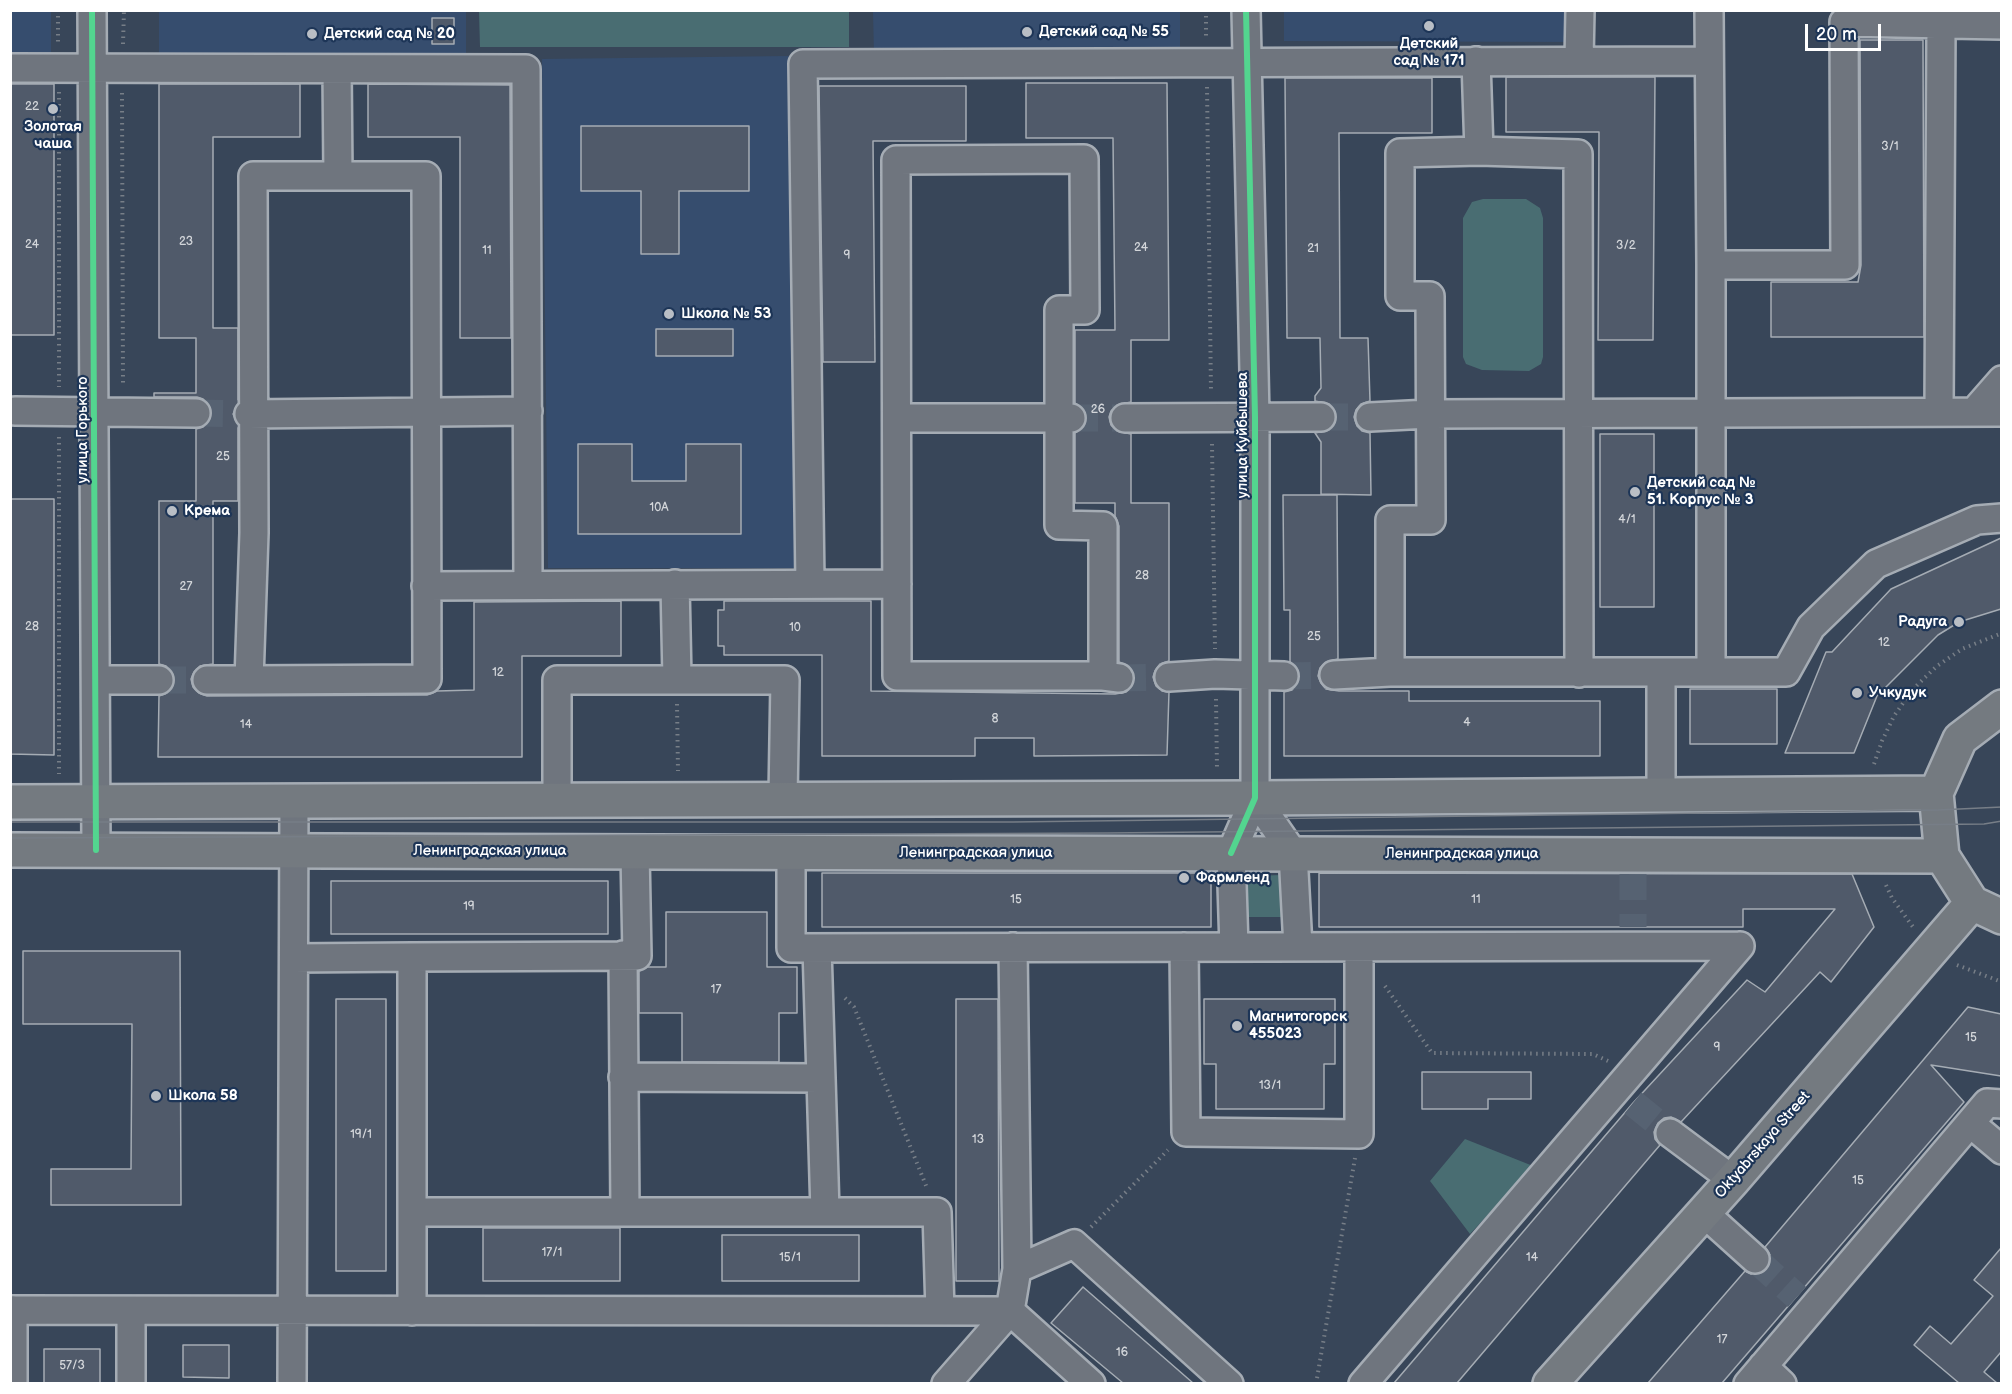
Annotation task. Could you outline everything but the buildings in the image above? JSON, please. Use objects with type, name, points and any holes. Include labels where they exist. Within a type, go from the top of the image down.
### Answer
[{"type":"main road","points":[[2001,707],[1960,738],[1936,793],[1942,856],[1972,903],[2001,917]]},
{"type":"main road","points":[[10,802],[1255,798],[1936,793]]},
{"type":"main road","name":"Ленинградская улица","points":[[10,850],[1293,854],[1633,864],[1873,855],[1942,856]]},
{"type":"main road","name":"Oktyabrskaya Street","points":[[1550,1383],[1704,1213],[1972,903]]},
{"type":"street","name":"улица Горького","points":[[92,10],[96,850]]},
{"type":"street","name":"улица Куйбышева","points":[[1231,854],[1255,798],[1255,417],[1246,10]]},
{"type":"street","points":[[1579,61],[1580,10]]},
{"type":"street","points":[[1708,10],[1711,265],[1711,672]]},
{"type":"street","points":[[1711,265],[1845,266],[1844,16],[1941,24],[2001,25]]},
{"type":"street","points":[[1939,412],[1941,24]]},
{"type":"street","points":[[1476,61],[1479,151]]},
{"type":"street","points":[[810,584],[802,64],[1708,61]]},
{"type":"street","points":[[10,68],[526,69],[528,585]]},
{"type":"street","points":[[337,69],[338,176]]},
{"type":"street","points":[[1390,672],[1390,520],[1431,520],[1430,296],[1400,296],[1400,153],[1479,151],[1578,154],[1579,673]]},
{"type":"street","points":[[1084,159],[1085,310],[1059,310],[1065,418],[1059,525],[1103,526],[1111,677],[897,676],[896,160],[1084,159]]},
{"type":"street","points":[[207,680],[249,680],[427,679],[426,176],[253,176],[254,533],[249,680]]},
{"type":"street","points":[[1974,412],[2001,380]]},
{"type":"street","points":[[15,411],[196,413]]},
{"type":"street","points":[[252,413],[528,411]]},
{"type":"street","points":[[1370,417],[1429,414],[2001,412]]},
{"type":"street","points":[[1125,418],[1321,417]]},
{"type":"street","points":[[898,418],[1065,418]]},
{"type":"street","points":[[1334,675],[1390,672],[1786,672],[1811,627],[1876,564],[1977,520],[2001,518]]},
{"type":"street","points":[[675,584],[677,679]]},
{"type":"street","points":[[426,586],[897,584]]},
{"type":"street","points":[[1661,672],[1661,795]]},
{"type":"street","points":[[1168,677],[1215,674],[1284,676]]},
{"type":"street","points":[[96,680],[159,680]]},
{"type":"street","points":[[557,800],[557,680],[785,680],[783,798]]},
{"type":"street","points":[[1255,798],[1293,854],[1298,947]]},
{"type":"street","points":[[292,1383],[294,800]]},
{"type":"street","points":[[294,958],[637,956],[635,852]]},
{"type":"street","points":[[791,852],[791,948],[817,960],[1013,947],[1359,947],[1633,937],[1740,946],[1363,1383]]},
{"type":"street","points":[[1231,854],[1234,947]]},
{"type":"street","points":[[946,1383],[1010,1311],[1017,1269],[1013,947]]},
{"type":"street","points":[[1184,947],[1186,1132],[1359,1134],[1359,947]]},
{"type":"street","points":[[623,955],[625,1212]]},
{"type":"street","points":[[412,957],[412,1311]]},
{"type":"street","points":[[817,960],[825,1212]]},
{"type":"street","points":[[1630,1071],[1633,1103]]},
{"type":"street","points":[[623,1077],[820,1078]]},
{"type":"street","points":[[1765,1378],[1804,1304],[1987,1102],[2001,1104]]},
{"type":"street","points":[[1970,1123],[2001,1150]]},
{"type":"street","points":[[1670,1133],[1733,1180]]},
{"type":"street","points":[[412,1212],[937,1212],[940,1311]]},
{"type":"street","points":[[1704,1213],[1755,1259]]},
{"type":"street","points":[[1017,1269],[1074,1244],[1229,1383]]},
{"type":"street","points":[[13,1383],[12,1310],[1010,1311],[1091,1383]]},
{"type":"street","points":[[130,1383],[131,1311]]},
{"type":"path","points":[[1869,794],[1874,764],[1882,741],[1894,716],[1913,689],[1937,666],[1962,649],[2001,633]]},
{"type":"path","points":[[1873,855],[1892,898],[1917,932],[1959,966],[2001,982]]},
{"type":"path","points":[[817,960],[854,1007],[937,1212]]},
{"type":"path","points":[[1385,985],[1432,1053],[1593,1054]]},
{"type":"path","points":[[1074,1244],[1186,1132]]},
{"type":"path","points":[[1316,1383],[1359,1134]]},
{"type":"shaded area","points":[[11,11],[51,11],[51,55],[11,55]]},
{"type":"shaded area","name":"Детский сад № 20","points":[[159,11],[466,11],[466,59],[159,58]]},
{"type":"shaded area","name":"Детский сад № 55","points":[[873,11],[1180,11],[1180,54],[874,55]]},
{"type":"shaded area","name":"Детский сад № 171","points":[[1284,11],[1574,11],[1574,42],[1284,41]]},
{"type":"shaded area","name":"Школа № 53","points":[[789,56],[796,568],[548,568],[542,59]]},
{"type":"green space","points":[[479,11],[849,11],[849,47],[480,47]]},
{"type":"green space","points":[[1483,199],[1526,199],[1540,208],[1543,218],[1543,357],[1541,364],[1529,371],[1482,370],[1466,364],[1463,357],[1463,218],[1472,202]]},
{"type":"green space","points":[[1283,875],[1284,917],[1247,917],[1246,876]]},
{"type":"green space","points":[[1465,1139],[1533,1166],[1470,1234],[1430,1181]]},
{"type":"tunnel","points":[[196,413],[249,414]]},
{"type":"tunnel","points":[[1321,417],[1370,417]]},
{"type":"tunnel","points":[[1071,418],[1125,418]]},
{"type":"tunnel","points":[[1284,676],[1334,675]]},
{"type":"tunnel","points":[[1119,678],[1169,677]]},
{"type":"tunnel","points":[[159,680],[207,680]]},
{"type":"tunnel","points":[[1633,873],[1633,927]]},
{"type":"tunnel","points":[[1633,1103],[1670,1133]]},
{"type":"tunnel","points":[[1755,1259],[1797,1297]]},
{"type":"tram line","points":[[10,822],[1013,822],[1938,810],[2002,807]]},
{"type":"tram line","points":[[10,838],[1107,833],[1984,824],[2002,821]]},
{"type":"cycle path","points":[[92,10],[96,850]]},
{"type":"cycle path","points":[[1231,853],[1255,798],[1255,417],[1246,10]]},
{"type":"place","name":"Детский сад № 171","points":[[1429,26]]},
{"type":"place","name":"Детский сад № 55","points":[[1027,32]]},
{"type":"place","name":"Детский сад № 20","points":[[312,34]]},
{"type":"place","name":"Золотая чаша","points":[[53,109]]},
{"type":"place","name":"Школа № 53","points":[[669,314]]},
{"type":"place","name":"Детский сад № 51. Корпус № 3","points":[[1635,492]]},
{"type":"place","name":"Крема","points":[[172,511]]},
{"type":"place","name":"Радуга","points":[[1959,622]]},
{"type":"place","name":"Учкудук","points":[[1857,693]]},
{"type":"place","name":"Фармленд","points":[[1184,878]]},
{"type":"place","name":"Магнитогорск 455023","points":[[1237,1026]]},
{"type":"place","name":"Школа 58","points":[[156,1096]]}]
